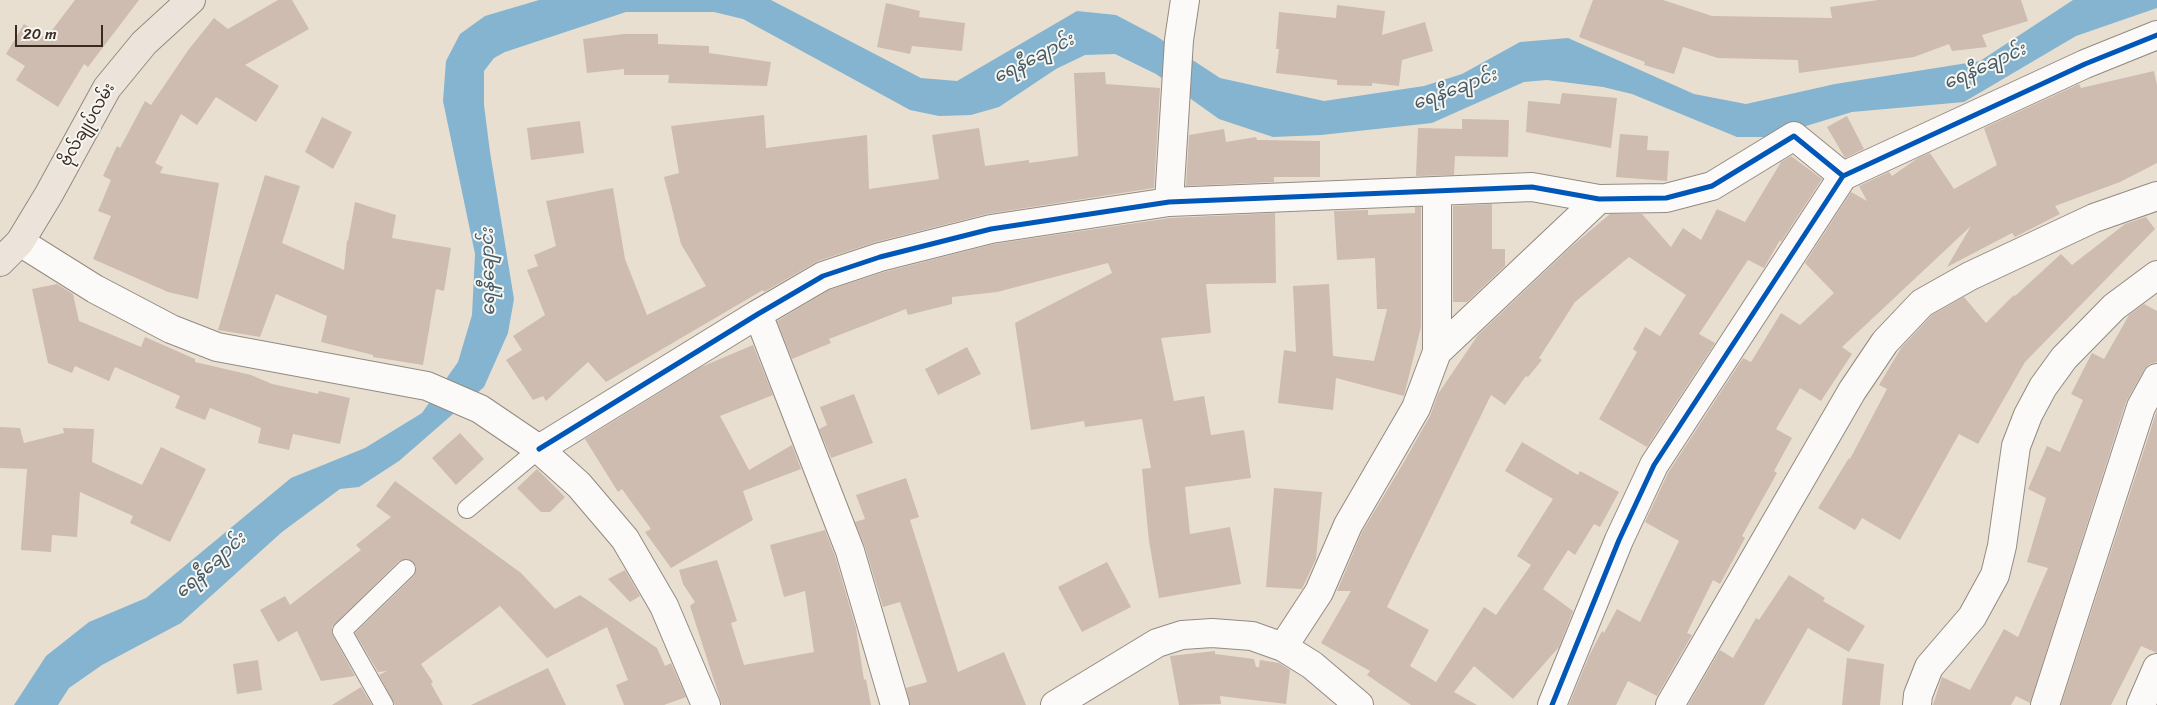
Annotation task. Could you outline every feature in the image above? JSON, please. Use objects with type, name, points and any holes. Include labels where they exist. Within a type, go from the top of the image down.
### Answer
[{"type":"main road","name":"ဗိုလ်‌ချုပ်‌လမ်း","points":[[0,262],[20,242],[49,194],[107,88],[144,42],[191,0]]},
{"type":"street","points":[[1169,202],[1179,40],[1185,0]]},
{"type":"street","points":[[1552,705],[1619,540],[1654,465],[1842,176],[2085,64],[2157,35]]},
{"type":"street","points":[[539,450],[758,314],[823,276],[880,258],[991,229],[1169,202],[1532,187],[1599,199],[1666,198],[1712,186],[1794,136],[1842,176]]},
{"type":"street","points":[[1283,647],[1319,592],[1348,525],[1416,408],[1438,352],[1437,191]]},
{"type":"street","points":[[1670,705],[1852,391],[1885,342],[1922,303],[1970,276],[2094,218],[2157,196]]},
{"type":"street","points":[[1438,352],[1599,199]]},
{"type":"street","points":[[20,242],[94,289],[171,329],[217,347],[427,386],[480,409],[539,450],[579,485],[625,539],[664,606],[706,705]]},
{"type":"street","points":[[1917,705],[1918,695],[1929,667],[1972,617],[1995,575],[2002,546],[2016,446],[2028,415],[2043,387],[2064,358],[2114,307],[2157,275]]},
{"type":"street","points":[[758,314],[850,551],[895,705]]},
{"type":"street","points":[[2045,705],[2141,407],[2157,378]]},
{"type":"street","points":[[1055,705],[1157,643],[1182,635],[1212,633],[1252,636],[1283,647],[1312,665],[1359,705]]},
{"type":"street","points":[[2142,705],[2157,668]]},
{"type":"lane","points":[[467,509],[539,450]]},
{"type":"lane","points":[[384,705],[342,630],[406,569]]},
{"type":"water","name":"ရေနီချောင်း","points":[[539,0],[771,0],[921,78],[957,81],[1077,11],[1116,15],[1156,36],[1220,78],[1324,101],[1424,86],[1462,74],[1520,42],[1568,38],[1694,94],[1746,104],[1835,84],[1980,61],[2073,0],[2157,0],[2157,8],[2076,36],[1964,102],[1852,112],[1770,137],[1737,137],[1632,94],[1603,87],[1547,80],[1524,82],[1432,123],[1321,135],[1273,137],[1219,119],[1156,74],[1115,54],[1085,55],[1056,69],[999,107],[971,115],[939,116],[910,110],[743,19],[714,12],[626,12],[505,52],[494,58],[484,71],[484,105],[490,152],[514,299],[508,333],[484,387],[399,461],[359,487],[340,489],[282,532],[181,623],[102,665],[69,688],[58,705],[14,705],[46,656],[89,622],[146,598],[291,478],[365,448],[422,413],[458,362],[472,315],[475,254],[443,101],[446,61],[460,34],[485,16]]},
{"type":"building","points":[[75,0],[139,0],[88,67],[84,64],[58,107],[16,80],[25,66],[6,54],[24,24],[46,38]]},
{"type":"building","points":[[278,0],[292,0],[309,29],[245,65],[279,86],[256,122],[216,97],[197,125],[181,114],[155,163],[163,167],[160,173],[219,183],[198,299],[168,292],[93,259],[111,216],[98,211],[111,180],[103,176],[117,146],[120,148],[145,101],[151,105],[189,49],[214,18],[228,29]]},
{"type":"building","points":[[1593,0],[1663,0],[1712,16],[1832,18],[1830,7],[1878,0],[2021,0],[2028,21],[1982,35],[1987,47],[1952,51],[1949,44],[1914,57],[1799,73],[1798,60],[1718,58],[1683,47],[1674,74],[1644,65],[1645,62],[1579,37]]},
{"type":"building","points":[[886,3],[920,11],[919,17],[965,23],[962,51],[912,46],[910,54],[877,47]]},
{"type":"building","points":[[1337,5],[1385,11],[1382,35],[1425,22],[1433,51],[1402,60],[1399,86],[1372,83],[1372,86],[1337,85],[1337,80],[1276,73],[1279,49],[1276,49],[1279,12],[1336,18]]},
{"type":"building","points":[[624,34],[658,34],[658,44],[709,46],[709,53],[771,62],[767,86],[668,83],[669,75],[624,75],[624,69],[587,73],[583,39]]},
{"type":"building","points":[[2154,71],[2157,85],[2157,163],[2120,182],[2055,206],[2060,214],[2015,237],[2012,233],[1947,267],[1971,226],[1842,347],[1852,354],[1821,401],[1800,388],[1776,429],[1792,438],[1774,471],[1777,473],[1742,536],[1745,538],[1720,584],[1713,580],[1687,633],[1692,635],[1657,696],[1628,681],[1616,705],[1569,705],[1589,656],[1602,631],[1604,633],[1617,609],[1640,622],[1679,541],[1645,522],[1668,473],[1743,358],[1751,362],[1781,313],[1800,325],[1834,293],[1805,263],[1851,192],[1867,201],[1859,186],[1889,172],[1892,176],[1918,158],[1930,153],[1954,189],[1997,165],[1984,128],[2079,84],[2081,88]]},
{"type":"building","points":[[1105,72],[1106,84],[1160,88],[1154,188],[987,214],[876,242],[818,261],[764,292],[763,290],[606,382],[588,362],[546,401],[543,396],[533,400],[506,360],[522,350],[513,336],[545,315],[527,270],[538,266],[534,255],[556,246],[546,201],[613,188],[625,259],[647,315],[706,286],[681,244],[664,177],[679,173],[671,126],[764,115],[766,148],[867,135],[869,189],[939,179],[932,135],[979,128],[985,166],[1029,160],[1029,163],[1078,156],[1074,73]]},
{"type":"building","points":[[1562,93],[1617,98],[1611,148],[1526,132],[1528,101],[1560,104]]},
{"type":"building","points":[[1847,116],[1864,149],[1845,158],[1827,127]]},
{"type":"building","points":[[322,117],[352,132],[333,169],[305,152]]},
{"type":"building","points":[[1462,119],[1509,120],[1508,157],[1455,156],[1454,175],[1416,176],[1418,128],[1462,129]]},
{"type":"building","points":[[580,121],[584,153],[531,160],[527,128]]},
{"type":"building","points":[[1224,129],[1226,142],[1256,137],[1257,140],[1320,141],[1320,177],[1274,177],[1274,182],[1186,186],[1189,135]]},
{"type":"building","points":[[1620,134],[1648,136],[1647,150],[1669,151],[1667,181],[1616,177]]},
{"type":"building","points":[[1791,156],[1822,179],[1781,242],[1780,240],[1764,268],[1748,260],[1699,334],[1715,343],[1647,447],[1599,419],[1637,352],[1633,349],[1645,327],[1660,336],[1686,295],[1629,257],[1575,302],[1539,358],[1542,360],[1528,377],[1526,376],[1505,405],[1491,395],[1387,607],[1429,630],[1410,666],[1436,682],[1484,607],[1496,615],[1531,565],[1517,556],[1553,499],[1505,471],[1522,442],[1578,475],[1580,471],[1619,492],[1600,527],[1594,524],[1575,555],[1568,550],[1543,589],[1573,611],[1559,647],[1513,699],[1474,666],[1454,692],[1477,705],[1411,705],[1367,675],[1370,671],[1321,643],[1351,591],[1337,591],[1362,532],[1430,416],[1438,394],[1478,335],[1572,246],[1610,214],[1642,214],[1671,247],[1683,228],[1701,240],[1717,209],[1745,222],[1781,162]]},
{"type":"building","points":[[265,175],[300,186],[282,243],[344,270],[347,240],[355,202],[396,215],[392,238],[451,248],[444,291],[436,289],[423,365],[373,357],[373,355],[321,342],[327,316],[276,294],[260,337],[218,330]]},
{"type":"building","points":[[1492,204],[1492,249],[1505,249],[1505,266],[1467,302],[1453,302],[1453,206]]},
{"type":"building","points":[[1415,207],[1421,207],[1421,327],[1404,396],[1336,378],[1333,410],[1278,403],[1284,350],[1296,352],[1293,286],[1329,284],[1333,356],[1374,361],[1387,309],[1377,309],[1375,258],[1337,260],[1334,211],[1368,210],[1368,215],[1415,213]]},
{"type":"building","points":[[1275,213],[1276,283],[1206,284],[1211,333],[1161,338],[1174,401],[1204,396],[1211,435],[1244,430],[1251,478],[1185,487],[1190,534],[1230,527],[1241,584],[1159,598],[1149,541],[1142,469],[1151,468],[1142,419],[1085,427],[1084,421],[1031,430],[1015,323],[1112,273],[1108,263],[997,292],[952,297],[952,304],[908,315],[906,309],[829,339],[831,343],[792,359],[777,321],[829,290],[884,272],[994,244],[1170,218]]},
{"type":"building","points":[[2146,217],[2155,229],[2025,362],[1978,444],[1959,434],[1900,540],[1862,518],[1855,530],[1818,508],[1850,459],[1887,389],[1879,385],[1901,348],[1932,315],[1964,297],[1986,323],[2014,295],[2061,254],[2072,265],[2125,224]]},
{"type":"building","points":[[57,284],[73,294],[79,321],[141,347],[145,337],[195,359],[195,362],[251,375],[272,384],[318,394],[319,391],[350,398],[340,444],[293,434],[289,450],[258,443],[261,428],[210,408],[205,420],[175,408],[180,396],[115,367],[109,381],[75,366],[72,373],[48,363],[32,289]]},
{"type":"building","points":[[2144,304],[2157,311],[2157,362],[2149,364],[2144,370],[2126,402],[2030,703],[2016,696],[2011,705],[1933,705],[1942,677],[1970,690],[2004,629],[2018,637],[2048,568],[2027,562],[2046,498],[2028,489],[2047,446],[2060,452],[2083,400],[2071,394],[2092,353],[2104,359],[2129,315]]},
{"type":"building","points":[[753,345],[773,395],[720,416],[749,470],[792,445],[801,469],[743,491],[753,520],[671,568],[645,532],[651,529],[622,489],[618,492],[585,439],[701,367]]},
{"type":"building","points":[[967,347],[981,374],[938,395],[925,369]]},
{"type":"building","points":[[854,394],[873,443],[831,458],[819,429],[827,425],[820,407]]},
{"type":"building","points":[[2157,410],[2157,653],[2141,646],[2111,705],[2061,705]]},
{"type":"building","points":[[0,427],[20,428],[24,443],[64,433],[63,428],[94,429],[92,462],[142,485],[161,447],[206,469],[170,542],[130,523],[133,516],[80,492],[77,537],[52,535],[51,552],[21,550],[27,469],[0,468]]},
{"type":"building","points":[[460,433],[484,459],[456,485],[432,458]]},
{"type":"building","points":[[537,469],[565,497],[550,512],[541,512],[517,488]]},
{"type":"building","points":[[906,478],[919,517],[910,520],[958,672],[1004,652],[1026,705],[910,705],[906,688],[927,682],[900,602],[883,607],[865,547],[855,522],[865,519],[856,495]]},
{"type":"building","points":[[395,481],[521,573],[555,609],[580,595],[657,648],[665,666],[671,663],[686,697],[664,705],[624,705],[616,685],[628,680],[607,627],[547,658],[500,606],[421,664],[433,682],[431,684],[443,705],[395,705],[379,675],[387,671],[378,672],[355,633],[414,576],[416,566],[408,559],[399,561],[332,627],[333,636],[355,676],[321,681],[297,631],[278,642],[260,610],[285,596],[290,605],[361,550],[356,545],[391,517],[376,506]]},
{"type":"building","points":[[1274,488],[1322,492],[1316,559],[1302,589],[1266,587]]},
{"type":"building","points":[[825,530],[835,556],[856,628],[864,680],[866,679],[871,705],[722,705],[690,606],[695,602],[683,584],[679,570],[717,560],[737,621],[731,623],[744,665],[814,652],[805,591],[784,597],[770,545]]},
{"type":"building","points":[[1107,562],[1131,607],[1082,632],[1058,587]]},
{"type":"building","points":[[625,570],[640,596],[630,602],[608,579]]},
{"type":"building","points":[[1789,575],[1825,598],[1823,601],[1865,626],[1849,652],[1808,628],[1764,705],[1688,705],[1720,650],[1733,658],[1756,618],[1759,620]]},
{"type":"building","points":[[1215,651],[1215,654],[1254,659],[1256,667],[1259,667],[1260,660],[1279,663],[1290,670],[1286,704],[1220,696],[1221,704],[1179,705],[1170,656]]},
{"type":"building","points":[[1847,658],[1884,664],[1880,705],[1842,705]]},
{"type":"building","points":[[258,660],[262,690],[237,694],[233,664]]},
{"type":"building","points":[[548,668],[566,705],[471,705]]},
{"type":"building","points":[[361,687],[372,705],[332,705]]},
{"type":"cycle path","points":[[1552,705],[1619,540],[1654,465],[1843,176],[2085,64],[2157,35]]},
{"type":"cycle path","points":[[539,449],[823,276],[880,257],[991,229],[1169,202],[1532,187],[1599,199],[1666,198],[1712,186],[1794,136],[1843,176]]}]
